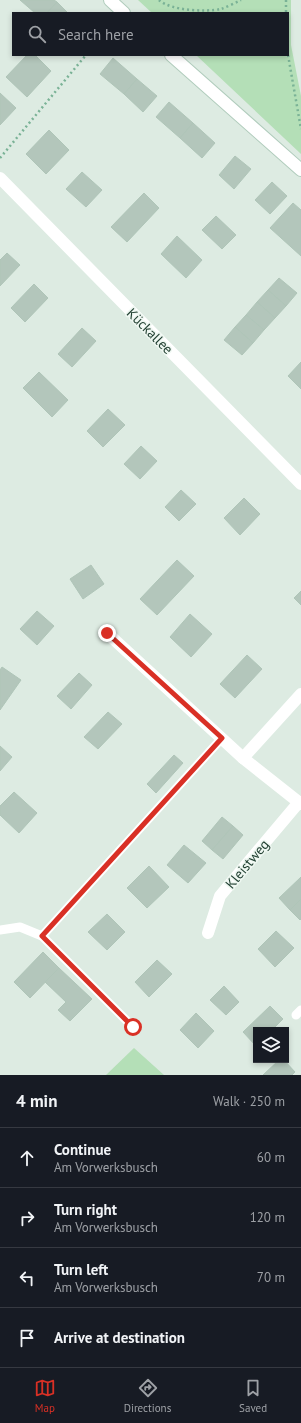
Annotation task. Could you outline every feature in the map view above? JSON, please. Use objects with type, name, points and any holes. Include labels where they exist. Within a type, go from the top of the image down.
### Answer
[{"type":"street","points":[[110,0],[123,12]]},
{"type":"street","points":[[171,56],[301,170]]},
{"type":"street","name":"Kückallee","points":[[0,178],[301,484]]},
{"type":"street","points":[[107,633],[243,758],[300,803]]},
{"type":"street","points":[[243,758],[301,694]]},
{"type":"street","name":"Kleistweg","points":[[208,933],[220,896],[300,803]]},
{"type":"lane","points":[[42,936],[222,738]]},
{"type":"lane","points":[[0,930],[20,927],[42,936],[133,1027]]},
{"type":"path","points":[[160,0],[164,4],[182,9],[221,9],[241,0]]},
{"type":"path","points":[[286,0],[286,12]]},
{"type":"path","points":[[0,158],[85,56]]},
{"type":"path","points":[[288,56],[301,129]]},
{"type":"green space","points":[[138,0],[291,0],[291,45],[301,96],[301,154],[197,56],[289,56],[289,12],[151,12]]},
{"type":"green space","points":[[134,1048],[164,1075],[106,1075]]},
{"type":"building","points":[[20,0],[54,0],[57,2],[48,12],[34,12]]},
{"type":"building","points":[[57,2],[67,12],[48,12]]},
{"type":"building","points":[[26,56],[36,56],[51,71],[27,97],[6,77]]},
{"type":"building","points":[[113,58],[137,79],[124,94],[100,74]]},
{"type":"building","points":[[137,79],[157,96],[143,112],[124,94]]},
{"type":"building","points":[[0,93],[16,108],[0,125]]},
{"type":"building","points":[[169,102],[193,123],[180,138],[156,117]]},
{"type":"building","points":[[193,123],[215,143],[202,158],[180,138]]},
{"type":"building","points":[[49,130],[69,150],[46,174],[26,154]]},
{"type":"building","points":[[235,156],[251,169],[234,189],[219,175]]},
{"type":"building","points":[[82,172],[102,190],[86,207],[66,189]]},
{"type":"building","points":[[272,182],[287,196],[270,214],[255,200]]},
{"type":"building","points":[[144,193],[159,208],[127,242],[111,227]]},
{"type":"building","points":[[293,203],[301,210],[301,256],[270,228]]},
{"type":"building","points":[[216,216],[236,235],[222,249],[202,230]]},
{"type":"building","points":[[177,236],[202,260],[186,278],[161,254]]},
{"type":"building","points":[[7,253],[20,265],[0,286],[0,260]]},
{"type":"building","points":[[279,278],[297,293],[286,306],[268,290]]},
{"type":"building","points":[[34,284],[48,298],[25,322],[11,308]]},
{"type":"building","points":[[268,290],[286,306],[275,318],[257,302]]},
{"type":"building","points":[[257,302],[275,318],[264,330],[246,315]]},
{"type":"building","points":[[246,315],[264,330],[253,343],[235,327]]},
{"type":"building","points":[[235,327],[253,343],[242,355],[224,340]]},
{"type":"building","points":[[82,328],[96,341],[72,367],[58,354]]},
{"type":"building","points":[[301,362],[301,389],[288,376]]},
{"type":"building","points":[[39,372],[68,400],[52,417],[23,388]]},
{"type":"building","points":[[108,409],[125,425],[103,447],[87,431]]},
{"type":"building","points":[[141,446],[157,461],[140,479],[124,464]]},
{"type":"building","points":[[181,490],[196,504],[179,521],[165,507]]},
{"type":"building","points":[[244,498],[260,514],[240,535],[224,518]]},
{"type":"building","points":[[177,560],[194,576],[157,615],[140,599]]},
{"type":"building","points":[[91,565],[104,584],[83,599],[70,579]]},
{"type":"building","points":[[301,591],[301,605],[294,598]]},
{"type":"building","points":[[37,611],[54,626],[37,645],[20,629]]},
{"type":"building","points":[[190,614],[212,634],[191,657],[170,637]]},
{"type":"building","points":[[247,655],[262,669],[235,698],[220,684]]},
{"type":"building","points":[[2,667],[21,680],[0,710],[0,670]]},
{"type":"building","points":[[79,673],[92,685],[71,709],[57,696]]},
{"type":"building","points":[[108,712],[122,724],[98,749],[84,737]]},
{"type":"building","points":[[0,746],[12,757],[0,771]]},
{"type":"building","points":[[174,755],[183,763],[156,793],[147,784]]},
{"type":"building","points":[[14,792],[37,813],[19,833],[0,815],[0,806]]},
{"type":"building","points":[[222,817],[233,826],[212,850],[202,841]]},
{"type":"building","points":[[233,826],[243,835],[223,859],[212,850]]},
{"type":"building","points":[[184,845],[206,863],[188,883],[167,865]]},
{"type":"building","points":[[149,866],[169,887],[147,908],[127,888]]},
{"type":"building","points":[[301,877],[301,899],[290,910],[279,898]]},
{"type":"building","points":[[301,899],[301,919],[300,920],[290,910]]},
{"type":"building","points":[[107,914],[125,932],[107,950],[88,932]]},
{"type":"building","points":[[276,931],[294,948],[275,967],[258,949]]},
{"type":"building","points":[[43,952],[59,968],[30,998],[14,982]]},
{"type":"building","points":[[157,960],[172,974],[149,997],[135,982]]},
{"type":"building","points":[[59,968],[92,999],[70,1021],[58,1010],[66,1002],[45,982]]},
{"type":"building","points":[[224,986],[239,1002],[226,1015],[210,1000]]},
{"type":"building","points":[[270,1006],[283,1019],[275,1027],[253,1027],[253,1043],[243,1032]]},
{"type":"building","points":[[196,1013],[214,1031],[198,1048],[180,1030]]},
{"type":"building","points":[[276,1063],[287,1063],[295,1072],[292,1075],[263,1075]]},
{"type":"route","points":[[107,633],[222,738],[42,936],[133,1027]]}]
